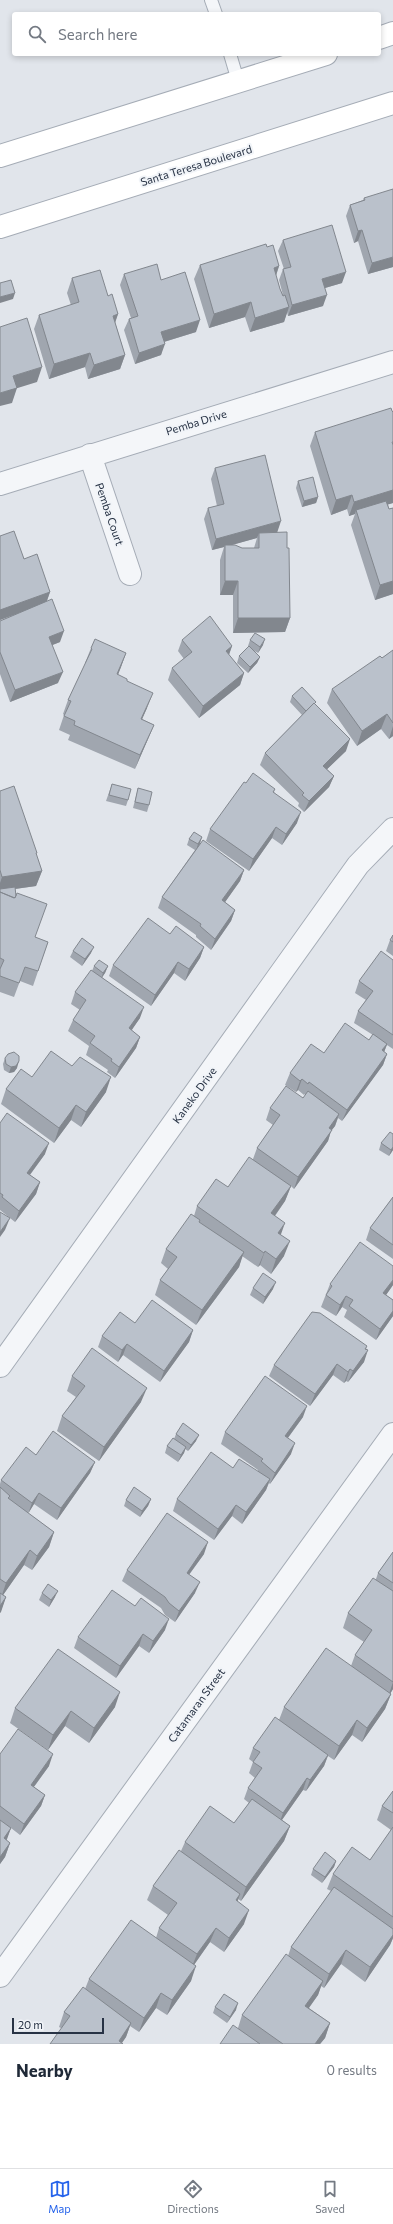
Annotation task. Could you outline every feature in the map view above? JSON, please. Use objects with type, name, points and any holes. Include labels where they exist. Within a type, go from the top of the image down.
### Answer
[{"type":"main road","points":[[381,37],[393,34]]},
{"type":"main road","points":[[0,156],[319,56]]},
{"type":"main road","name":"Santa Teresa Boulevard","points":[[0,227],[393,103]]},
{"type":"street","name":"Pemba Drive","points":[[0,484],[393,362]]},
{"type":"street","name":"Pemba Court","points":[[90,455],[130,574]]},
{"type":"street","name":"Kaneko Drive","points":[[0,1366],[358,865],[393,829]]},
{"type":"street","name":"Catamaran Street","points":[[0,1976],[393,1434]]},
{"type":"lane","points":[[211,0],[215,12]]},
{"type":"lane","points":[[231,56],[238,81]]},
{"type":"building","points":[[393,189],[393,257],[372,263],[362,230],[358,231],[350,205],[365,200],[364,198]]},
{"type":"building","points":[[332,225],[346,272],[322,279],[327,295],[292,305],[283,269],[291,267],[283,240]]},
{"type":"building","points":[[266,244],[267,247],[273,245],[279,266],[274,268],[280,289],[283,296],[285,295],[289,307],[255,318],[251,302],[214,314],[200,265]]},
{"type":"building","points":[[157,264],[161,280],[185,272],[200,320],[161,332],[165,344],[139,353],[129,319],[138,316],[124,274]]},
{"type":"building","points":[[100,270],[108,296],[112,294],[118,314],[113,316],[125,355],[94,365],[90,353],[54,364],[39,315],[79,302],[72,278]]},
{"type":"building","points":[[11,280],[15,293],[0,297],[0,283]]},
{"type":"building","points":[[27,318],[42,367],[13,376],[17,388],[0,393],[0,327]]},
{"type":"building","points":[[391,408],[393,412],[393,490],[354,502],[352,495],[336,500],[315,432]]},
{"type":"building","points":[[265,455],[281,521],[216,539],[208,508],[224,504],[215,468]]},
{"type":"building","points":[[313,477],[318,497],[304,501],[298,481]]},
{"type":"building","points":[[386,501],[389,509],[393,508],[393,581],[380,585],[356,510]]},
{"type":"building","points":[[14,531],[24,559],[37,554],[50,592],[0,610],[0,536]]},
{"type":"building","points":[[287,532],[287,548],[289,548],[290,618],[238,618],[238,581],[225,581],[225,545],[235,545],[242,548],[259,548],[259,533]]},
{"type":"building","points":[[52,599],[64,631],[49,637],[63,672],[15,690],[0,652],[0,621]]},
{"type":"building","points":[[210,616],[232,646],[226,651],[244,673],[203,706],[172,668],[192,652],[182,640]]},
{"type":"building","points":[[255,633],[265,639],[260,647],[250,640]]},
{"type":"building","points":[[95,639],[126,653],[117,674],[127,679],[127,681],[153,693],[141,719],[154,725],[140,755],[74,725],[75,721],[64,716],[71,701],[68,700],[92,649],[91,648]]},
{"type":"building","points":[[249,646],[260,657],[250,667],[239,656]]},
{"type":"building","points":[[393,650],[393,723],[387,714],[362,731],[332,689],[380,656],[382,658]]},
{"type":"building","points":[[302,687],[316,702],[306,711],[292,696]]},
{"type":"building","points":[[314,703],[350,739],[323,766],[334,776],[309,801],[302,795],[304,793],[265,753]]},
{"type":"building","points":[[253,773],[275,789],[273,792],[301,812],[286,834],[276,827],[253,859],[210,829],[244,782],[246,783]]},
{"type":"building","points":[[112,784],[131,789],[128,800],[109,795]]},
{"type":"building","points":[[14,786],[42,871],[2,877],[0,870],[0,791]]},
{"type":"building","points":[[138,788],[152,792],[149,805],[135,802]]},
{"type":"building","points":[[194,832],[202,837],[198,844],[189,839]]},
{"type":"building","points":[[203,840],[244,870],[222,900],[235,910],[215,939],[200,926],[201,924],[162,897]]},
{"type":"building","points":[[15,887],[16,896],[14,898],[0,892],[0,889]]},
{"type":"building","points":[[0,892],[15,898],[17,893],[47,904],[35,937],[48,942],[38,971],[25,967],[19,983],[0,976],[0,969],[4,960],[0,958]]},
{"type":"building","points":[[148,918],[170,934],[176,926],[204,947],[189,969],[178,962],[155,995],[113,965]]},
{"type":"building","points":[[393,935],[393,942],[390,940]]},
{"type":"building","points":[[82,938],[94,947],[85,959],[73,951]]},
{"type":"building","points":[[381,951],[393,960],[393,1035],[358,1011],[373,991],[359,981]]},
{"type":"building","points":[[99,960],[108,966],[103,973],[94,966]]},
{"type":"building","points":[[91,970],[144,1007],[129,1028],[140,1037],[119,1067],[111,1061],[112,1059],[90,1043],[95,1036],[73,1020],[86,1000],[75,992]]},
{"type":"building","points":[[345,1023],[369,1040],[373,1034],[387,1044],[382,1050],[387,1054],[347,1110],[309,1082],[308,1084],[302,1079],[300,1081],[290,1073],[311,1044],[324,1053]]},
{"type":"building","points":[[51,1051],[72,1066],[80,1057],[111,1077],[86,1112],[76,1105],[59,1128],[6,1089],[21,1069],[32,1077]]},
{"type":"building","points":[[14,1052],[19,1056],[19,1061],[16,1066],[11,1067],[6,1064],[5,1058],[8,1054]]},
{"type":"building","points":[[286,1086],[303,1098],[308,1091],[339,1114],[329,1128],[332,1130],[298,1177],[257,1148],[280,1115],[270,1108]]},
{"type":"building","points":[[7,1113],[49,1143],[27,1173],[40,1182],[19,1211],[2,1197],[3,1195],[0,1193],[0,1123]]},
{"type":"building","points":[[390,1132],[393,1134],[393,1147],[391,1150],[381,1143]]},
{"type":"building","points":[[249,1157],[291,1186],[271,1213],[285,1223],[278,1233],[290,1241],[276,1259],[265,1251],[264,1253],[197,1206],[216,1179],[228,1187]]},
{"type":"building","points":[[393,1197],[393,1245],[370,1228]]},
{"type":"building","points":[[0,1212],[10,1218],[0,1232]]},
{"type":"building","points":[[191,1214],[200,1220],[199,1222],[244,1252],[202,1310],[160,1280],[177,1257],[166,1249]]},
{"type":"building","points":[[360,1242],[393,1266],[393,1280],[383,1293],[393,1300],[393,1311],[380,1329],[349,1306],[353,1300],[346,1296],[340,1305],[326,1295],[332,1286],[330,1284]]},
{"type":"building","points":[[263,1273],[276,1282],[265,1297],[253,1288]]},
{"type":"building","points":[[152,1300],[193,1330],[164,1371],[127,1344],[122,1350],[102,1336],[120,1312],[135,1323]]},
{"type":"building","points":[[312,1312],[320,1313],[367,1346],[365,1349],[368,1350],[353,1371],[350,1369],[348,1372],[337,1364],[315,1394],[274,1365]]},
{"type":"building","points":[[92,1348],[147,1388],[104,1447],[62,1416],[85,1386],[72,1376]]},
{"type":"building","points":[[265,1376],[307,1406],[285,1436],[295,1443],[275,1473],[261,1461],[263,1459],[225,1432]]},
{"type":"building","points":[[183,1423],[199,1435],[191,1445],[176,1434]]},
{"type":"building","points":[[53,1431],[95,1462],[61,1508],[39,1493],[32,1503],[1,1480],[26,1447],[36,1455]]},
{"type":"building","points":[[173,1438],[186,1447],[181,1455],[167,1446]]},
{"type":"building","points":[[211,1452],[233,1468],[239,1459],[270,1479],[246,1512],[236,1505],[218,1529],[177,1499]]},
{"type":"building","points":[[0,1487],[10,1496],[8,1498],[54,1532],[37,1556],[30,1550],[6,1583],[0,1579]]},
{"type":"building","points":[[134,1487],[151,1499],[142,1511],[126,1500]]},
{"type":"building","points":[[167,1513],[208,1542],[187,1573],[200,1582],[179,1611],[169,1603],[165,1597],[127,1570]]},
{"type":"building","points":[[393,1552],[393,1583],[378,1573]]},
{"type":"building","points":[[373,1578],[393,1591],[393,1682],[355,1655],[372,1630],[348,1613]]},
{"type":"building","points":[[48,1584],[58,1591],[51,1600],[42,1593]]},
{"type":"building","points":[[112,1590],[135,1606],[141,1598],[169,1619],[153,1641],[143,1634],[120,1666],[78,1637]]},
{"type":"building","points":[[0,1593],[6,1597],[0,1606]]},
{"type":"building","points":[[326,1648],[391,1694],[367,1728],[357,1720],[339,1746],[284,1707]]},
{"type":"building","points":[[58,1649],[120,1692],[94,1728],[71,1711],[53,1735],[15,1708]]},
{"type":"building","points":[[275,1717],[328,1755],[310,1780],[307,1778],[283,1813],[248,1788],[262,1768],[253,1762],[260,1752],[253,1748]]},
{"type":"building","points":[[18,1729],[53,1754],[31,1785],[45,1795],[24,1824],[0,1806],[0,1754]]},
{"type":"building","points":[[393,1791],[393,1813],[382,1806]]},
{"type":"building","points":[[252,1799],[290,1826],[246,1887],[185,1842],[210,1806],[234,1823]]},
{"type":"building","points":[[0,1820],[11,1828],[4,1838],[10,1843],[0,1857]]},
{"type":"building","points":[[393,1827],[393,1917],[333,1874],[352,1847],[370,1860]]},
{"type":"building","points":[[179,1850],[240,1894],[236,1900],[249,1910],[229,1938],[216,1928],[197,1954],[159,1928],[177,1903],[153,1886]]},
{"type":"building","points":[[325,1852],[336,1861],[325,1877],[313,1869]]},
{"type":"building","points":[[334,1887],[393,1929],[393,1935],[370,1967],[346,1950],[329,1974],[291,1947]]},
{"type":"building","points":[[131,1920],[196,1966],[172,2000],[161,1993],[144,2018],[89,1979]]},
{"type":"building","points":[[286,1954],[323,1981],[305,2006],[330,2023],[315,2044],[283,2044],[242,2015]]},
{"type":"building","points":[[83,1987],[131,2023],[119,2041],[123,2044],[50,2044],[70,2016],[64,2012]]},
{"type":"building","points":[[224,1994],[238,2003],[230,2017],[215,2007]]},
{"type":"building","points":[[233,2025],[260,2044],[220,2044]]}]
